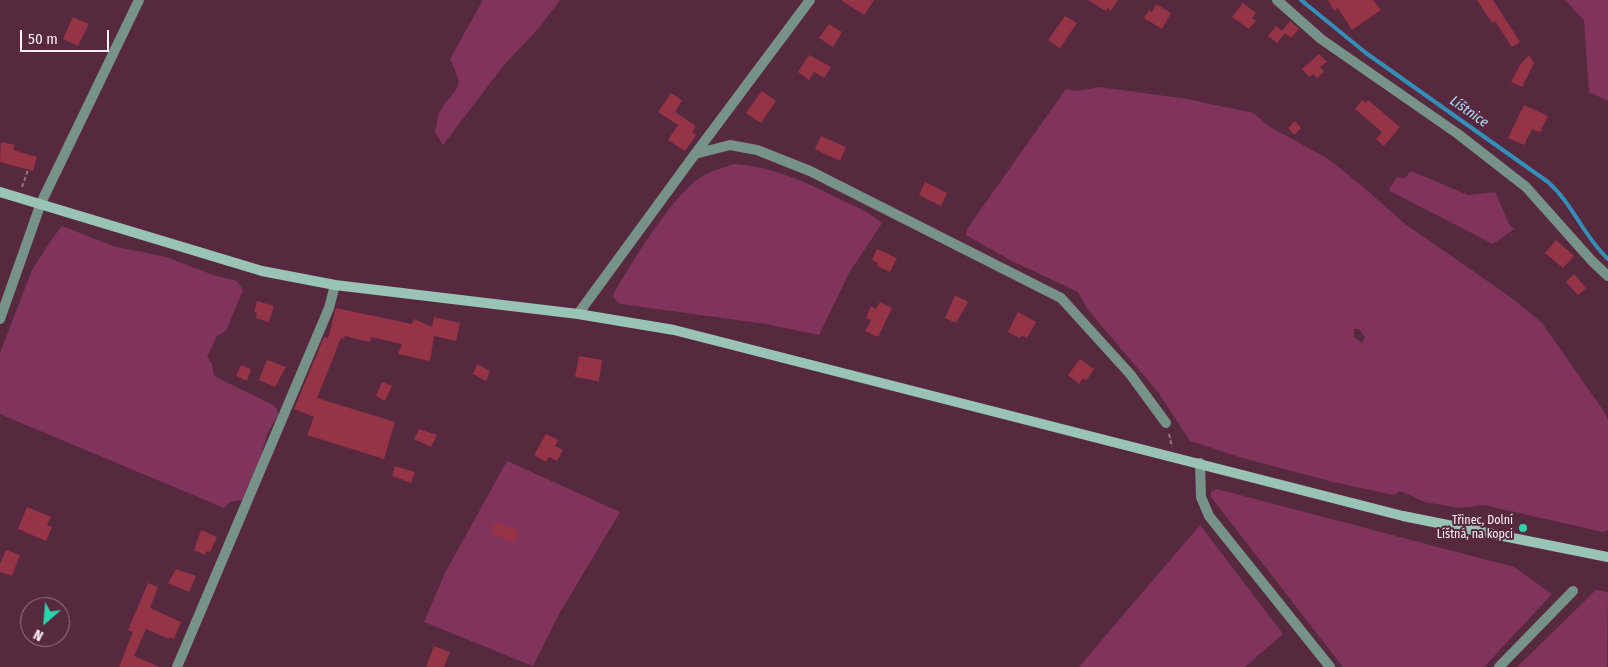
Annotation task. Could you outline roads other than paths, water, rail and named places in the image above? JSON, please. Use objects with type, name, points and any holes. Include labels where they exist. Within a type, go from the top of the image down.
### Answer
[{"type":"street","points":[[0,319],[42,203],[139,0]]},
{"type":"street","points":[[578,314],[810,0]]},
{"type":"street","points":[[1277,0],[1321,39],[1458,134],[1526,187],[1592,261],[1608,276]]},
{"type":"street","points":[[695,154],[730,145],[766,153],[810,171],[1062,298],[1130,374],[1166,423]]},
{"type":"street","points":[[0,192],[42,203],[262,271],[335,285],[578,314],[674,330],[1174,456],[1403,516],[1608,557]]},
{"type":"street","points":[[177,667],[329,308],[335,285]]},
{"type":"street","points":[[1200,463],[1201,497],[1209,516],[1330,667]]},
{"type":"street","points":[[1499,667],[1573,591]]},
{"type":"waterway","name":"Líštnice","points":[[1301,0],[1366,53],[1548,182],[1565,200],[1592,241],[1608,259]]},
{"type":"place","name":"Třinec, Dolní Líštná, na kopci","points":[[1523,528]]}]
